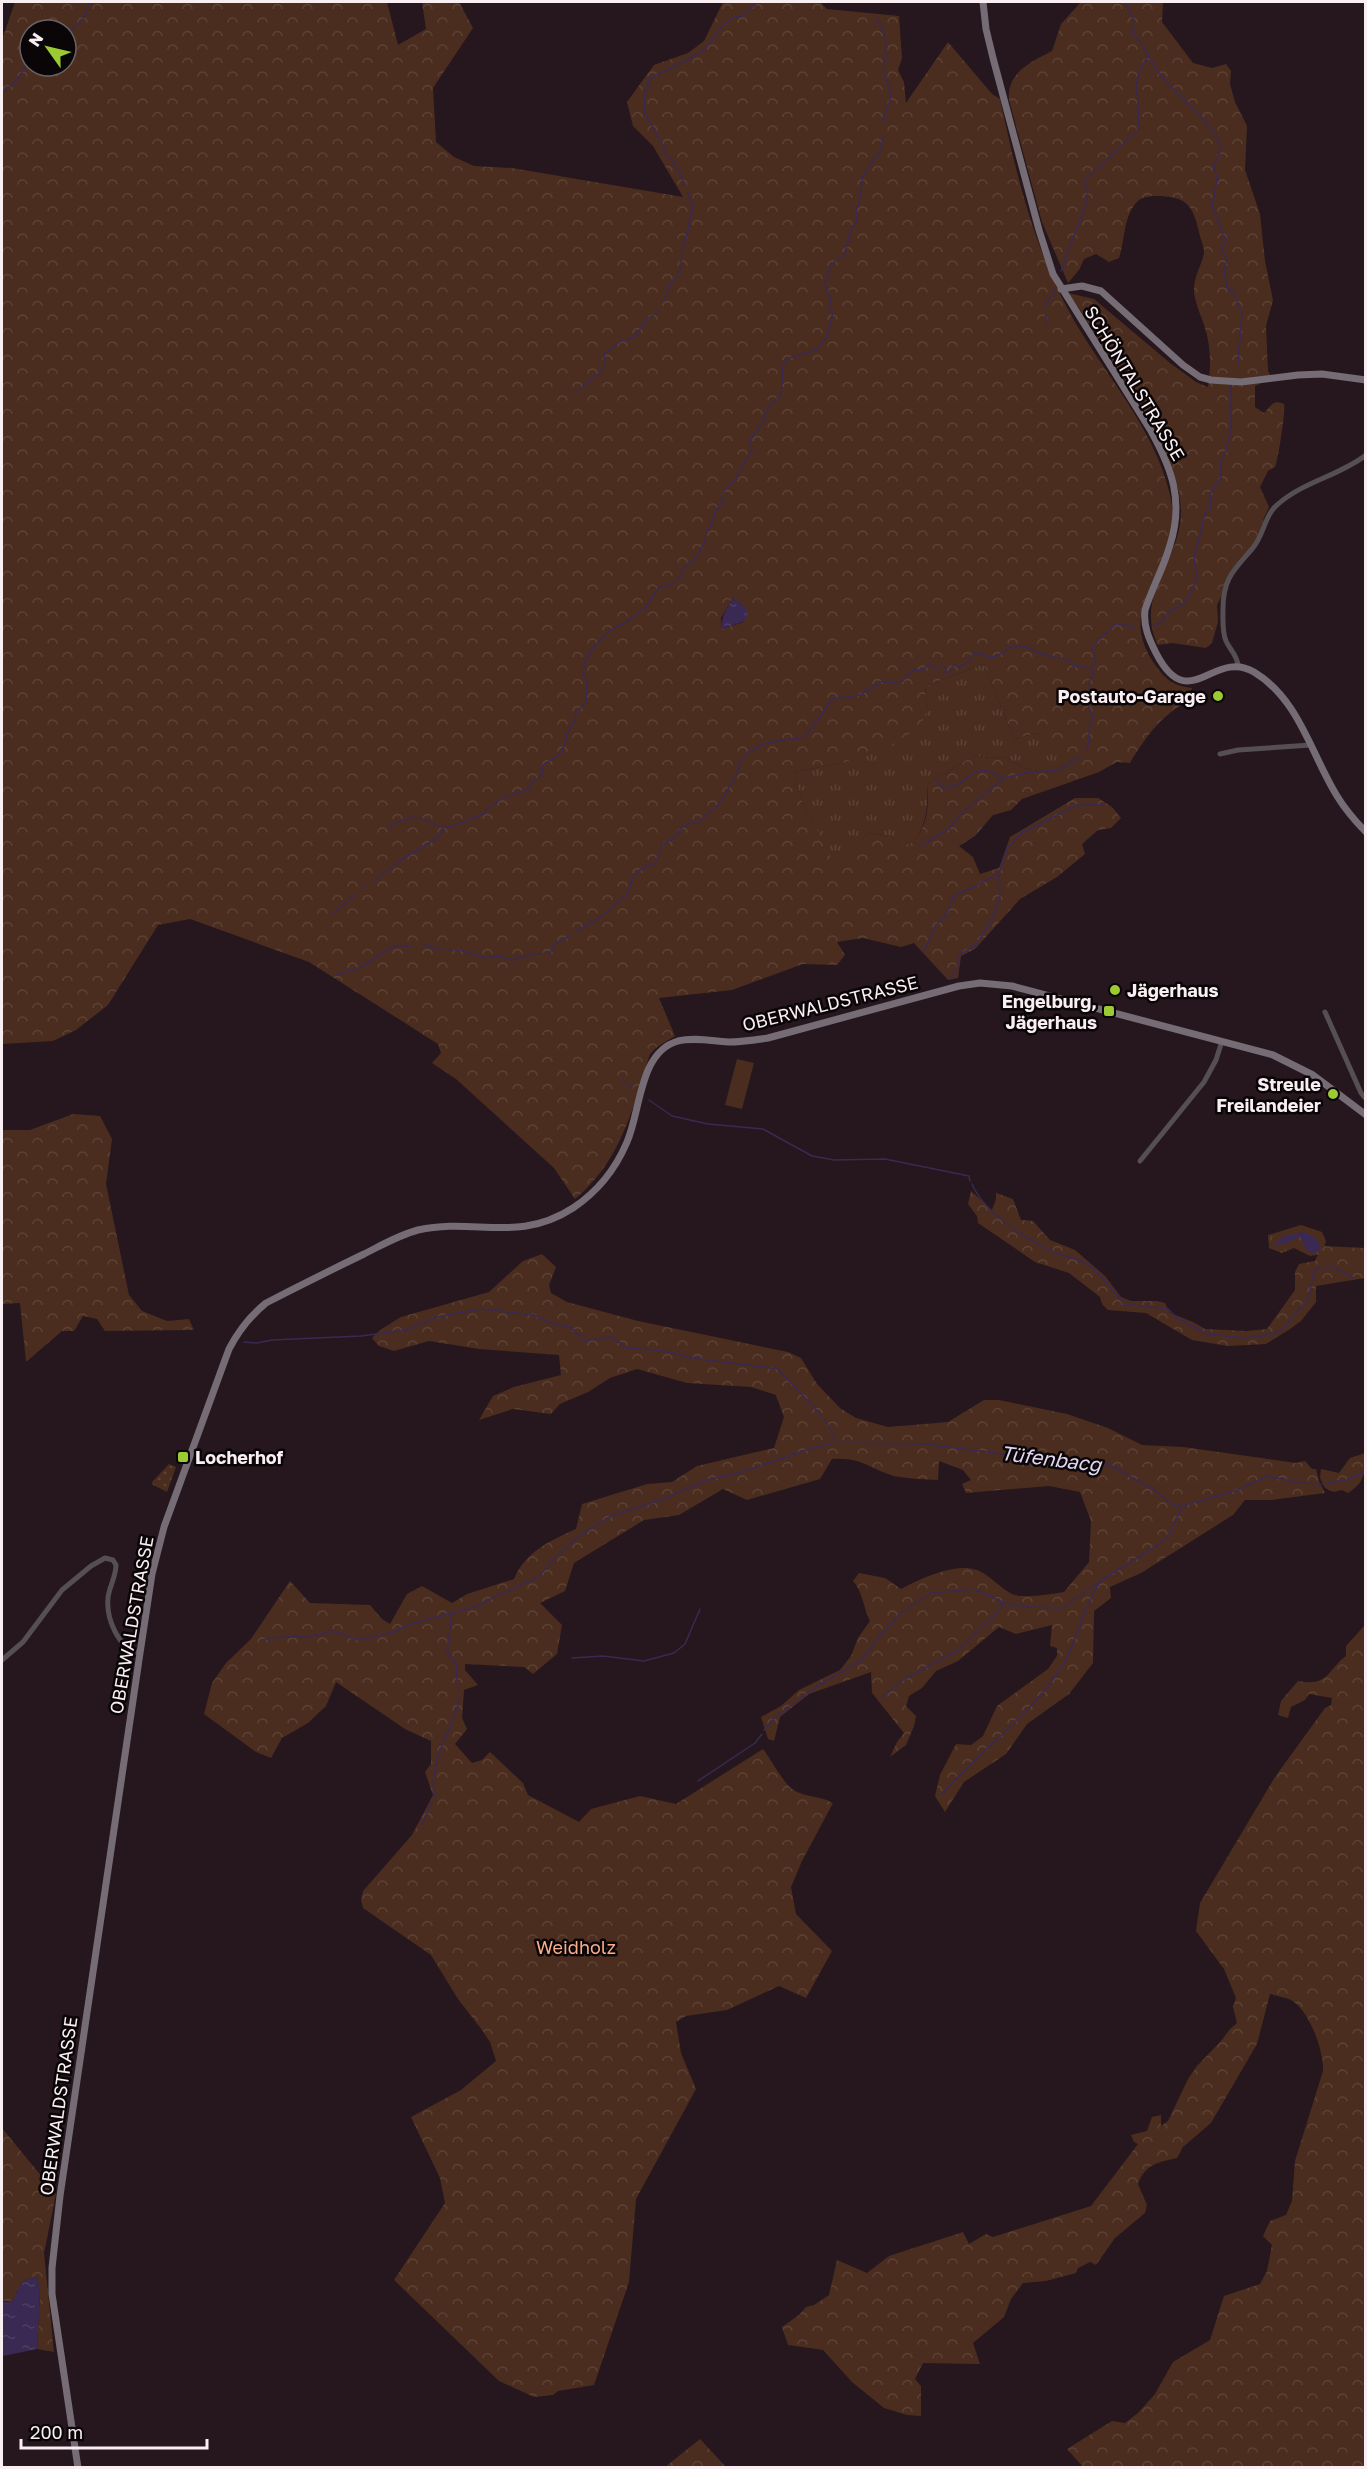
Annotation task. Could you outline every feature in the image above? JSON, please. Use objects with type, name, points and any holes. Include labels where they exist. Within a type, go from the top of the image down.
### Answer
[{"type":"street","name":"SCHÖNTALSTRASSE","points":[[983,2],[988,38],[1039,230],[1053,274],[1150,431],[1165,457],[1174,481],[1175,526],[1170,546],[1145,610],[1144,620],[1151,643],[1168,672],[1182,681],[1196,680],[1226,667],[1238,665]]},
{"type":"street","points":[[1061,289],[1082,286],[1101,291],[1183,365],[1200,377],[1241,382],[1322,374],[1365,380]]},
{"type":"street","points":[[1365,455],[1336,473],[1293,494],[1276,506],[1269,515],[1258,542],[1232,570],[1223,598],[1225,638],[1237,658],[1238,665],[1255,673],[1278,692],[1298,720],[1336,795],[1365,832]]},
{"type":"street","points":[[1220,754],[1238,750],[1311,745]]},
{"type":"street","name":"OBERWALDSTRASSE","points":[[78,2468],[54,2306],[52,2262],[69,2132],[152,1574],[167,1518],[229,1349],[244,1323],[266,1303],[403,1235],[436,1228],[496,1229],[532,1226],[550,1220],[573,1207],[598,1186],[621,1155],[637,1114],[648,1068],[659,1052],[666,1047],[688,1040],[748,1041],[768,1038],[959,986],[992,983],[1012,986],[1274,1055],[1313,1075],[1365,1115]]},
{"type":"street","points":[[1325,1012],[1365,1099]]},
{"type":"street","points":[[1140,1161],[1203,1082],[1216,1060],[1222,1041]]},
{"type":"street","points":[[2,1660],[22,1642],[62,1590],[91,1566],[105,1558],[113,1560],[116,1565],[108,1601],[108,1613],[113,1628],[127,1648],[140,1653]]},
{"type":"green space","points":[[15,2],[387,2],[398,45],[426,29],[422,2],[459,2],[473,28],[433,88],[436,142],[454,157],[474,166],[512,168],[683,197],[653,146],[633,126],[627,102],[654,65],[688,53],[704,41],[723,2],[820,2],[827,9],[899,16],[902,58],[898,70],[904,82],[906,103],[948,42],[992,94],[1000,99],[1028,211],[1058,290],[1085,339],[1141,425],[1163,471],[1171,500],[1172,529],[1164,557],[1144,602],[1141,632],[1146,648],[1164,675],[1171,682],[1192,688],[1187,702],[1170,713],[1154,728],[1130,763],[1117,762],[1099,772],[1022,799],[1011,810],[993,815],[975,836],[959,846],[973,857],[980,874],[999,868],[1010,837],[1075,798],[1098,798],[1112,807],[1121,818],[1111,828],[1098,830],[1082,844],[1085,854],[1057,877],[1020,899],[975,949],[961,956],[958,978],[948,980],[914,943],[901,947],[863,938],[837,942],[845,955],[837,965],[803,964],[732,990],[659,998],[675,1036],[650,1054],[631,1114],[614,1151],[591,1184],[575,1199],[554,1168],[456,1079],[432,1063],[441,1053],[438,1044],[309,962],[190,919],[158,925],[108,1005],[76,1030],[53,1041],[2,1044],[2,40]],"holes":[[[733,598],[744,622],[722,629],[721,618]],[[984,664],[1014,739],[1037,733],[1074,761],[1049,773],[1023,768],[1006,757],[989,758],[975,755],[927,784],[926,819],[919,834],[906,848],[891,836],[868,833],[835,865],[802,801],[794,772],[842,763],[889,746],[919,728],[927,711],[925,686]]]},
{"type":"green space","points":[[1081,2],[1163,2],[1162,22],[1193,63],[1212,68],[1226,64],[1231,71],[1230,84],[1235,102],[1247,126],[1245,170],[1260,214],[1265,261],[1273,300],[1266,326],[1268,371],[1272,378],[1255,386],[1255,407],[1264,413],[1277,402],[1284,404],[1284,415],[1275,467],[1268,471],[1260,487],[1269,507],[1263,520],[1264,525],[1252,549],[1234,571],[1217,605],[1218,622],[1212,643],[1206,648],[1172,643],[1158,645],[1152,627],[1151,610],[1160,578],[1179,528],[1181,510],[1179,490],[1164,447],[1152,425],[1068,293],[1094,299],[1170,363],[1196,382],[1208,387],[1210,365],[1208,342],[1194,291],[1194,284],[1204,255],[1197,222],[1190,208],[1181,200],[1166,196],[1140,199],[1132,209],[1126,223],[1119,258],[1109,262],[1096,254],[1084,259],[1079,270],[1068,283],[1042,222],[1009,100],[1009,91],[1016,75],[1029,64],[1052,51],[1061,24]]},
{"type":"green space","points":[[984,664],[1014,739],[1037,733],[1075,761],[1049,773],[1023,768],[1006,757],[989,758],[975,755],[927,784],[925,819],[918,835],[906,849],[891,836],[868,833],[835,866],[802,801],[794,772],[842,763],[927,711],[925,686]]},
{"type":"green space","points":[[737,1059],[754,1063],[742,1109],[725,1105]]},
{"type":"green space","points":[[73,1114],[100,1116],[112,1139],[106,1184],[129,1295],[142,1311],[167,1321],[189,1319],[194,1330],[105,1331],[97,1319],[83,1316],[74,1331],[62,1331],[26,1362],[20,1303],[2,1304],[2,1130],[30,1130]]},
{"type":"green space","points":[[971,1191],[992,1210],[996,1193],[1013,1199],[1021,1220],[1033,1221],[1050,1240],[1075,1250],[1105,1276],[1121,1297],[1131,1301],[1165,1303],[1170,1313],[1205,1329],[1246,1331],[1267,1329],[1295,1290],[1295,1272],[1299,1264],[1315,1261],[1322,1246],[1365,1248],[1365,1278],[1316,1286],[1316,1302],[1301,1321],[1266,1344],[1228,1346],[1192,1340],[1146,1313],[1108,1310],[1102,1304],[1100,1297],[1069,1273],[1035,1262],[978,1223],[977,1216],[968,1204]]},
{"type":"green space","points":[[1301,1225],[1322,1232],[1326,1241],[1322,1254],[1310,1256],[1294,1248],[1282,1253],[1269,1248],[1268,1235]]},
{"type":"green space","name":"Weidholz","points":[[542,1254],[556,1267],[549,1285],[551,1293],[567,1302],[638,1321],[788,1352],[801,1358],[817,1384],[840,1408],[856,1418],[888,1427],[948,1422],[984,1400],[999,1400],[1067,1414],[1108,1428],[1142,1445],[1183,1447],[1296,1463],[1305,1461],[1312,1469],[1316,1469],[1325,1493],[1271,1500],[1245,1500],[1233,1515],[1141,1573],[1110,1587],[1111,1598],[1094,1611],[1093,1663],[1069,1694],[1027,1724],[1006,1754],[964,1782],[945,1812],[935,1796],[940,1775],[956,1744],[971,1745],[983,1736],[997,1706],[1048,1669],[1057,1656],[1057,1648],[1050,1646],[1052,1625],[1016,1634],[999,1627],[958,1661],[936,1671],[922,1688],[909,1696],[906,1706],[916,1716],[914,1726],[906,1745],[890,1757],[904,1733],[872,1693],[871,1672],[809,1694],[780,1717],[774,1741],[768,1739],[761,1717],[781,1706],[799,1690],[840,1670],[851,1656],[858,1638],[870,1621],[859,1590],[853,1581],[859,1573],[885,1578],[901,1589],[938,1573],[968,1568],[982,1572],[1012,1594],[1038,1596],[1064,1592],[1089,1562],[1091,1521],[1080,1492],[1049,1486],[966,1493],[962,1484],[971,1480],[963,1470],[939,1461],[938,1480],[890,1475],[860,1462],[843,1459],[832,1459],[820,1479],[747,1500],[723,1489],[679,1515],[644,1520],[574,1563],[565,1591],[540,1603],[562,1625],[557,1654],[533,1674],[524,1667],[465,1664],[465,1670],[478,1685],[464,1690],[462,1718],[467,1729],[455,1744],[472,1763],[482,1760],[490,1752],[523,1783],[528,1795],[579,1822],[591,1809],[640,1796],[676,1804],[763,1749],[792,1789],[833,1803],[791,1887],[796,1914],[832,1951],[806,1998],[779,1986],[727,2010],[686,2016],[676,2022],[681,2053],[696,2089],[636,2199],[629,2282],[594,2385],[534,2397],[499,2381],[394,2280],[445,2203],[440,2178],[411,2117],[461,2090],[496,2061],[490,2042],[458,1999],[431,1955],[363,1908],[361,1900],[363,1891],[412,1835],[433,1795],[425,1772],[431,1764],[431,1741],[405,1729],[336,1682],[326,1706],[308,1723],[282,1738],[271,1758],[256,1752],[204,1714],[212,1683],[226,1663],[251,1639],[290,1581],[310,1603],[370,1605],[382,1619],[390,1624],[407,1594],[422,1586],[452,1603],[467,1594],[514,1579],[532,1554],[576,1529],[582,1504],[647,1484],[672,1482],[697,1466],[774,1448],[784,1417],[776,1395],[751,1387],[687,1383],[637,1369],[610,1378],[588,1392],[560,1404],[551,1414],[513,1409],[479,1420],[493,1396],[514,1387],[561,1375],[559,1355],[479,1349],[429,1341],[394,1351],[379,1346],[372,1338],[401,1317],[489,1292],[523,1261]]},
{"type":"green space","points":[[1365,1453],[1363,1476],[1354,1489],[1348,1493],[1342,1490],[1334,1492],[1325,1488],[1320,1478],[1321,1469],[1339,1473],[1350,1458]]},
{"type":"green space","points":[[169,1464],[176,1467],[167,1492],[153,1485],[152,1482]]},
{"type":"green space","points":[[1365,1625],[1365,2467],[1083,2467],[1067,2449],[1112,2421],[1125,2423],[1138,2413],[1155,2394],[1173,2362],[1210,2340],[1224,2296],[1260,2284],[1267,2271],[1272,2245],[1263,2236],[1270,2221],[1286,2215],[1292,2201],[1295,2161],[1323,2071],[1318,2042],[1303,2011],[1289,1999],[1270,1994],[1257,2044],[1211,2123],[1183,2147],[1177,2158],[1153,2165],[1141,2177],[1138,2184],[1147,2205],[1145,2213],[1115,2238],[1096,2265],[1090,2262],[1078,2268],[1076,2273],[1046,2281],[1023,2283],[1011,2299],[1004,2317],[973,2343],[980,2364],[923,2363],[915,2379],[921,2386],[921,2416],[907,2415],[884,2408],[852,2382],[823,2350],[788,2345],[782,2327],[806,2307],[814,2305],[829,2295],[837,2260],[867,2273],[889,2256],[963,2232],[969,2244],[986,2234],[993,2237],[1091,2206],[1138,2144],[1134,2142],[1131,2135],[1147,2131],[1152,2117],[1161,2115],[1161,2126],[1168,2121],[1188,2079],[1197,2066],[1237,2023],[1233,2007],[1236,1998],[1224,1969],[1196,1931],[1200,1903],[1275,1777],[1325,1708],[1331,1705],[1332,1698],[1309,1694],[1305,1700],[1291,1707],[1288,1718],[1278,1715],[1281,1701],[1298,1681],[1316,1682],[1326,1676],[1346,1656],[1346,1646]]},
{"type":"green space","points":[[2,2128],[56,2194],[44,2253],[54,2352],[37,2349],[40,2293],[37,2277],[24,2282],[13,2301],[2,2301]]},
{"type":"green space","points":[[700,2439],[726,2467],[665,2467]]},
{"type":"water","points":[[733,598],[741,603],[748,612],[745,621],[722,629],[723,616]]},
{"type":"water","points":[[1303,1232],[1316,1239],[1320,1245],[1320,1252],[1311,1253],[1300,1237],[1284,1244],[1274,1245],[1282,1237]]},
{"type":"water","points":[[37,2277],[40,2293],[37,2349],[3,2356],[2,2302],[13,2301],[24,2282]]},
{"type":"waterway","points":[[78,24],[83,19],[90,2]]},
{"type":"waterway","points":[[685,185],[673,161],[666,156],[664,147],[644,111],[645,92],[649,79],[698,54],[710,44],[718,31],[731,18],[742,16],[758,2]]},
{"type":"waterway","points":[[1126,2],[1134,21],[1132,34],[1142,44],[1158,72],[1211,129],[1220,148],[1214,165],[1217,180],[1212,204],[1223,235],[1227,239],[1222,248],[1227,261],[1224,268],[1227,288],[1234,292],[1242,315],[1238,363]]},
{"type":"waterway","points":[[877,19],[885,39],[887,57],[884,70],[890,97],[884,121]]},
{"type":"waterway","points":[[1061,271],[1085,206],[1088,191],[1083,184],[1084,181],[1137,131],[1138,76],[1148,56]]},
{"type":"waterway","points":[[2,93],[18,78]]},
{"type":"waterway","points":[[372,882],[398,862],[440,836],[444,827],[451,827],[484,814],[488,808],[503,798],[528,789],[530,784],[542,775],[543,765],[562,752],[576,713],[586,702],[587,680],[583,673],[585,661],[595,645],[612,629],[625,623],[647,606],[658,588],[680,578],[683,569],[694,560],[705,542],[706,531],[712,525],[715,511],[722,503],[724,491],[735,480],[752,449],[750,440],[763,422],[767,409],[781,395],[783,366],[786,359],[816,350],[826,338],[833,313],[828,307],[831,301],[825,283],[832,264],[844,255],[852,227],[857,221],[856,211],[863,176],[880,151],[883,138]]},
{"type":"waterway","points":[[664,301],[669,285],[677,277],[681,267],[682,247],[686,239],[693,205],[688,193]]},
{"type":"waterway","points":[[1045,306],[1055,290]]},
{"type":"waterway","points":[[575,390],[581,389],[601,371],[604,366],[605,353],[621,341],[634,338],[647,319],[660,310]]},
{"type":"waterway","points":[[1046,314],[1046,324]]},
{"type":"waterway","points":[[1154,625],[1161,623],[1168,613],[1186,602],[1198,577],[1194,560],[1205,513],[1211,507],[1210,494],[1221,477],[1221,460],[1225,455],[1231,429],[1231,386]]},
{"type":"waterway","points":[[576,931],[598,919],[627,894],[634,876],[640,870],[655,863],[663,844],[674,838],[681,828],[697,823],[719,804],[735,777],[741,760],[750,751],[760,745],[805,737],[832,699],[860,695],[882,681],[891,683],[903,681],[911,672],[922,671],[928,664],[935,668],[944,667],[946,672],[950,672],[953,665],[960,667],[969,662],[974,652],[992,657],[1013,647],[1021,646],[1071,661],[1073,666],[1090,668],[1096,663],[1092,646],[1109,629],[1116,624],[1134,627]]},
{"type":"waterway","points":[[1087,750],[1093,718],[1088,704],[1090,679],[1094,673],[1091,669]]},
{"type":"waterway","points":[[922,845],[949,829],[958,816],[1004,778],[1024,773],[1058,770],[1080,758]]},
{"type":"waterway","points":[[936,780],[942,788],[959,783],[976,772],[992,772],[1004,778]]},
{"type":"waterway","points":[[924,951],[936,925],[947,914],[953,897],[999,874],[1007,849],[1022,833],[1077,805],[1102,805]]},
{"type":"waterway","points":[[388,827],[404,819],[416,817],[443,828]]},
{"type":"waterway","points":[[950,979],[957,970],[958,956],[977,944],[995,913],[1000,896],[999,875]]},
{"type":"waterway","points":[[363,888],[367,885]]},
{"type":"waterway","points":[[333,913],[356,894]]},
{"type":"waterway","points":[[423,944],[435,949],[460,950],[486,958],[498,956],[512,960],[532,954],[550,953],[556,943],[572,935]]},
{"type":"waterway","points":[[337,975],[361,967],[393,946],[411,946]]},
{"type":"waterway","points":[[622,1080],[633,1088]]},
{"type":"waterway","points":[[649,1100],[672,1116],[708,1124],[763,1129],[812,1156],[834,1160],[885,1159],[969,1176],[970,1181]]},
{"type":"waterway","points":[[972,1184],[978,1195],[996,1215],[1020,1233],[1045,1247],[1090,1266],[1124,1304],[1168,1309],[1177,1318],[1207,1334],[1247,1338],[1274,1334],[1282,1329],[1309,1298],[1313,1274],[1317,1268],[1332,1267],[1354,1278]]},
{"type":"waterway","points":[[244,1342],[361,1336],[407,1330],[437,1317],[481,1309],[534,1315],[550,1323],[570,1327],[585,1341],[610,1337],[628,1348],[665,1351],[693,1358],[778,1369],[823,1417]]},
{"type":"waterway","points":[[825,1420],[830,1429]]},
{"type":"waterway","points":[[831,1431],[835,1438]]},
{"type":"waterway","name":"Tüfenbacg","points":[[837,1440],[838,1443],[926,1444],[1110,1465],[1156,1491],[1169,1503],[1182,1506],[1238,1490],[1267,1476],[1301,1483],[1320,1484]]},
{"type":"waterway","points":[[458,1691],[456,1665],[447,1650],[452,1613],[471,1608],[538,1577],[579,1536],[613,1515],[658,1501],[710,1479],[745,1471],[809,1449],[832,1444]]},
{"type":"waterway","points":[[1322,1484],[1347,1480],[1366,1470]]},
{"type":"waterway","points":[[1103,1579],[1158,1545],[1170,1534],[1181,1508]]},
{"type":"waterway","points":[[764,1730],[774,1718],[816,1687],[862,1660],[900,1614],[931,1593],[975,1589],[1004,1603],[1029,1607],[1062,1608],[1102,1580]]},
{"type":"waterway","points":[[942,1794],[1031,1706],[1057,1674],[1100,1582]]},
{"type":"waterway","points":[[883,1697],[903,1680],[958,1650],[995,1615],[1004,1603]]},
{"type":"waterway","points":[[572,1658],[603,1656],[644,1661],[674,1653],[685,1644],[700,1609]]},
{"type":"waterway","points":[[262,1640],[278,1637],[309,1637],[332,1631],[358,1640],[394,1632],[407,1625],[452,1613]]},
{"type":"waterway","points":[[435,1797],[433,1781],[438,1756],[459,1703],[459,1697]]},
{"type":"waterway","points":[[698,1781],[755,1743],[762,1734]]},
{"type":"waterway","points":[[422,1824],[432,1803]]},
{"type":"place","name":"Postauto-Garage","points":[[1218,696]]},
{"type":"place","name":"Jägerhaus","points":[[1115,990]]},
{"type":"place","name":"Engelburg, Jägerhaus","points":[[1109,1011]]},
{"type":"place","name":"Streule Freilandeier","points":[[1333,1094]]},
{"type":"place","name":"Locherhof","points":[[183,1457]]}]
